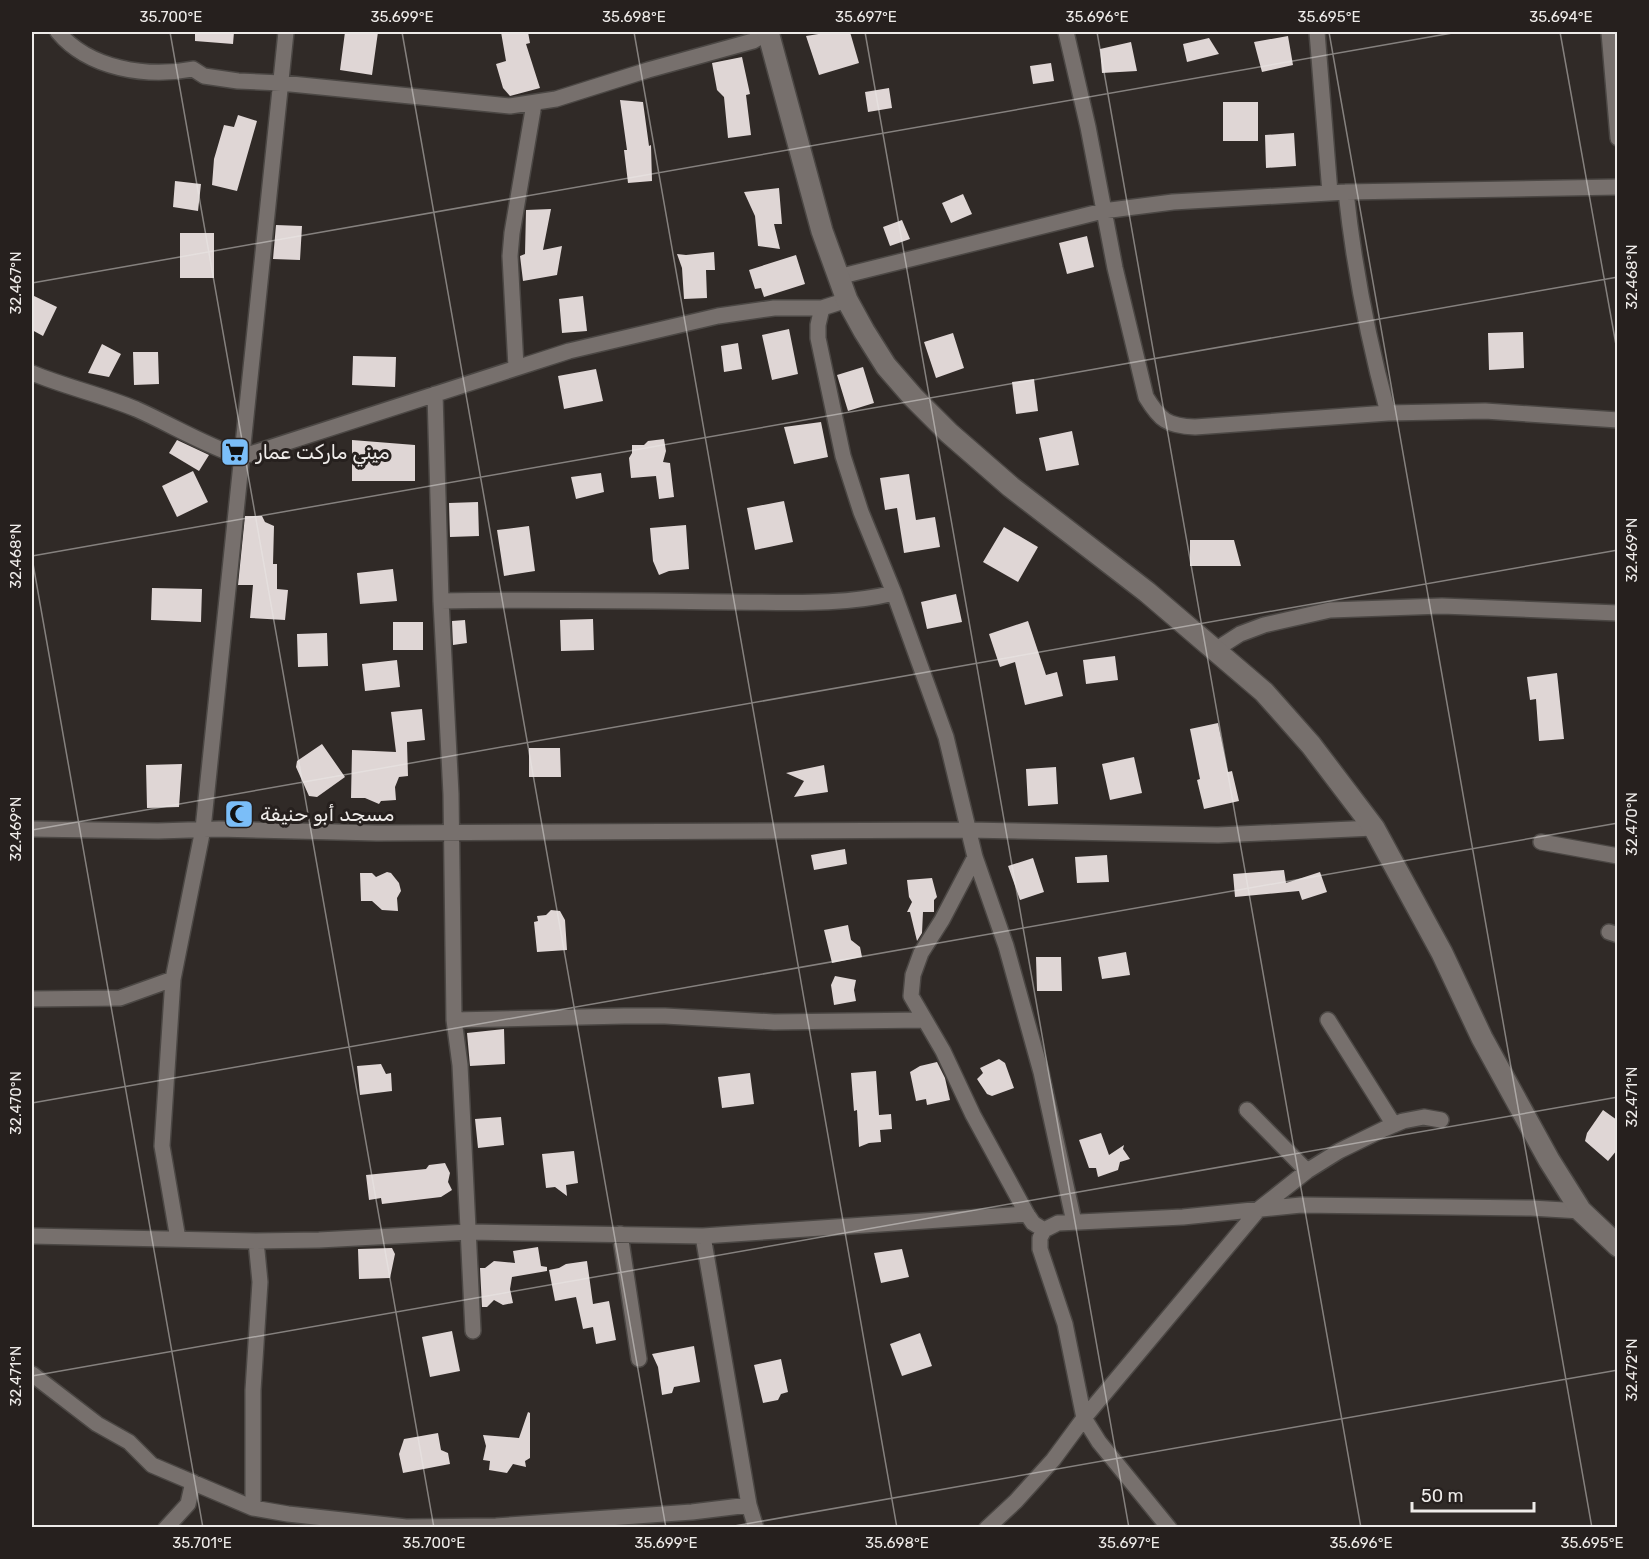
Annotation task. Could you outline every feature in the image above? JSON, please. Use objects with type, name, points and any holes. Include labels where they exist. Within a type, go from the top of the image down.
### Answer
[{"type":"main road","points":[[768,32],[822,231],[838,277],[847,300],[886,366],[949,433],[1011,487],[1147,592],[1264,692],[1311,745],[1374,828],[1442,953],[1487,1047],[1549,1160],[1581,1211],[1617,1246]]},
{"type":"street","points":[[58,32],[69,44],[101,60],[132,71],[172,73],[193,69],[204,76],[510,106],[534,104],[566,97],[648,70],[753,40],[768,32]]},
{"type":"street","points":[[178,1239],[162,1146],[173,979],[203,830],[286,32]]},
{"type":"street","points":[[1066,32],[1088,128],[1114,268],[1146,396],[1155,412],[1165,421],[1175,427],[1194,427],[1388,413],[1485,411],[1617,420]]},
{"type":"street","points":[[1317,32],[1330,193]]},
{"type":"street","points":[[1609,32],[1617,138]]},
{"type":"street","points":[[516,367],[510,256],[534,104]]},
{"type":"street","points":[[838,277],[1103,211],[1173,202],[1346,192],[1617,188]]},
{"type":"street","points":[[1346,192],[1356,276],[1371,352],[1388,413]]},
{"type":"street","points":[[32,373],[58,384],[119,403],[205,443],[241,456],[569,351],[718,316],[774,308],[822,308],[847,300]]},
{"type":"street","points":[[822,308],[818,339],[843,456],[861,512],[894,593],[946,737],[975,857],[1003,936],[1041,1072],[1074,1222]]},
{"type":"street","points":[[435,394],[451,832],[454,1020],[460,1065],[473,1331]]},
{"type":"street","points":[[441,601],[573,599],[787,602],[857,600],[894,593]]},
{"type":"street","points":[[1215,650],[1240,634],[1264,625],[1330,610],[1479,606],[1617,613]]},
{"type":"street","points":[[32,829],[451,832],[969,830],[1218,835],[1374,828]]},
{"type":"street","points":[[1540,842],[1617,856]]},
{"type":"street","points":[[975,857],[942,920],[921,953],[913,975],[911,996],[943,1051],[974,1115],[1033,1223],[1044,1230]]},
{"type":"street","points":[[32,999],[120,998],[173,979]]},
{"type":"street","points":[[454,1020],[665,1016],[764,1022],[923,1020]]},
{"type":"street","points":[[1328,1020],[1394,1125]]},
{"type":"street","points":[[1247,1110],[1307,1171]]},
{"type":"street","points":[[987,1527],[1016,1501],[1053,1460],[1084,1418],[1259,1209],[1307,1171],[1339,1151],[1394,1125],[1424,1118],[1441,1120]]},
{"type":"street","points":[[1169,1527],[1099,1442],[1084,1418],[1065,1324],[1040,1249],[1040,1238],[1044,1230],[1051,1225],[1074,1222],[1183,1217],[1301,1205],[1388,1205],[1581,1211]]},
{"type":"street","points":[[32,1236],[256,1241],[469,1232],[703,1236],[1028,1214]]},
{"type":"street","points":[[620,1234],[639,1359]]},
{"type":"street","points":[[703,1236],[749,1505],[756,1527]]},
{"type":"street","points":[[253,1508],[253,1390],[260,1282],[256,1241]]},
{"type":"street","points":[[32,1374],[97,1424],[129,1442],[152,1465],[253,1508],[406,1527],[531,1525],[749,1505]]},
{"type":"street","points":[[166,1527],[188,1504],[193,1482]]},
{"type":"building","points":[[195,32],[234,32],[233,44],[195,41]]},
{"type":"building","points":[[345,32],[378,32],[372,75],[340,70]]},
{"type":"building","points":[[501,32],[528,32],[530,43],[526,44],[540,88],[510,96],[503,88],[496,64],[506,61]]},
{"type":"building","points":[[850,32],[859,63],[819,75],[806,36]]},
{"type":"building","points":[[1288,36],[1293,65],[1262,72],[1254,42]]},
{"type":"building","points":[[1209,38],[1219,54],[1187,62],[1183,44]]},
{"type":"building","points":[[1131,42],[1137,71],[1102,73],[1100,49]]},
{"type":"building","points":[[742,57],[750,94],[746,95],[751,135],[728,138],[724,97],[717,90],[712,63]]},
{"type":"building","points":[[1051,63],[1054,81],[1033,84],[1030,66]]},
{"type":"building","points":[[889,88],[892,108],[868,112],[865,92]]},
{"type":"building","points":[[620,100],[643,102],[649,146],[651,145],[652,181],[628,183],[624,150],[627,150]]},
{"type":"building","points":[[1223,102],[1258,102],[1258,141],[1223,141]]},
{"type":"building","points":[[238,115],[257,121],[237,191],[212,185],[214,159],[224,125],[234,127]]},
{"type":"building","points":[[1294,133],[1296,166],[1266,168],[1265,135]]},
{"type":"building","points":[[175,181],[201,184],[198,211],[173,207]]},
{"type":"building","points":[[779,188],[782,224],[774,224],[780,249],[758,246],[755,216],[744,192]]},
{"type":"building","points":[[963,194],[972,214],[951,223],[942,203]]},
{"type":"building","points":[[551,209],[543,250],[562,246],[557,275],[523,281],[520,256],[525,254],[526,210]]},
{"type":"building","points":[[902,220],[910,239],[890,246],[883,227]]},
{"type":"building","points":[[276,225],[302,226],[300,260],[273,259]]},
{"type":"building","points":[[180,233],[214,233],[214,278],[180,278]]},
{"type":"building","points":[[1087,236],[1094,267],[1067,274],[1059,243]]},
{"type":"building","points":[[714,252],[715,270],[706,270],[707,298],[684,299],[682,268],[677,254]]},
{"type":"building","points":[[796,255],[805,284],[764,297],[761,288],[755,289],[749,270]]},
{"type":"building","points":[[32,295],[57,307],[43,336],[32,330]]},
{"type":"building","points":[[583,296],[587,331],[562,333],[559,299]]},
{"type":"building","points":[[789,329],[798,374],[772,380],[762,335]]},
{"type":"building","points":[[1523,332],[1524,368],[1489,370],[1488,333]]},
{"type":"building","points":[[953,333],[964,368],[936,378],[924,342]]},
{"type":"building","points":[[738,343],[742,369],[724,372],[721,346]]},
{"type":"building","points":[[102,344],[121,354],[109,377],[88,373]]},
{"type":"building","points":[[133,352],[158,352],[159,384],[134,385]]},
{"type":"building","points":[[353,356],[396,357],[395,387],[352,385]]},
{"type":"building","points":[[863,367],[874,403],[848,411],[837,375]]},
{"type":"building","points":[[596,369],[603,401],[564,409],[558,376]]},
{"type":"building","points":[[1034,379],[1038,411],[1016,414],[1012,382]]},
{"type":"building","points":[[821,422],[828,457],[794,464],[784,427]]},
{"type":"building","points":[[1072,431],[1079,465],[1046,471],[1039,438]]},
{"type":"building","points":[[664,439],[666,451],[663,462],[670,463],[674,497],[659,499],[656,476],[631,478],[629,458],[632,445],[644,445],[648,441]]},
{"type":"building","points":[[177,440],[209,455],[199,471],[169,453]]},
{"type":"building","points":[[352,440],[415,445],[415,481],[352,481]]},
{"type":"building","points":[[193,471],[208,502],[177,517],[162,486]]},
{"type":"building","points":[[601,473],[604,492],[576,499],[571,477]]},
{"type":"building","points":[[909,474],[916,520],[935,517],[940,547],[904,553],[897,508],[885,510],[880,478]]},
{"type":"building","points":[[784,501],[793,542],[755,550],[747,508]]},
{"type":"building","points":[[478,502],[479,536],[450,537],[449,503]]},
{"type":"building","points":[[245,516],[262,516],[265,522],[274,526],[273,564],[277,564],[277,589],[288,590],[285,620],[250,618],[253,585],[238,585]]},
{"type":"building","points":[[686,525],[689,569],[669,571],[659,575],[653,561],[650,528]]},
{"type":"building","points":[[529,526],[535,571],[504,576],[497,530]]},
{"type":"building","points":[[1004,527],[1038,547],[1018,582],[983,562]]},
{"type":"building","points":[[1190,540],[1234,540],[1241,566],[1190,566]]},
{"type":"building","points":[[393,569],[397,601],[360,604],[357,573]]},
{"type":"building","points":[[152,588],[202,589],[201,622],[151,620]]},
{"type":"building","points":[[956,594],[962,622],[927,629],[921,602]]},
{"type":"building","points":[[593,619],[594,650],[561,651],[560,620]]},
{"type":"building","points":[[465,620],[467,643],[453,645],[452,621]]},
{"type":"building","points":[[1028,621],[1046,675],[1057,672],[1063,696],[1025,705],[1015,662],[1000,667],[989,634]]},
{"type":"building","points":[[393,622],[423,622],[423,650],[393,650]]},
{"type":"building","points":[[327,633],[328,666],[298,667],[297,634]]},
{"type":"building","points":[[1115,656],[1118,680],[1086,684],[1083,660]]},
{"type":"building","points":[[397,660],[400,687],[365,691],[362,664]]},
{"type":"building","points":[[1557,673],[1564,739],[1539,741],[1536,699],[1530,700],[1527,677]]},
{"type":"building","points":[[422,709],[425,740],[407,742],[408,776],[399,777],[395,787],[396,800],[381,801],[379,804],[365,798],[351,798],[352,750],[396,752],[391,712]]},
{"type":"building","points":[[1218,723],[1228,772],[1232,771],[1239,801],[1204,809],[1197,780],[1200,779],[1190,729]]},
{"type":"building","points":[[322,744],[345,777],[317,797],[309,796],[296,767],[297,761]]},
{"type":"building","points":[[529,748],[560,748],[561,777],[529,777]]},
{"type":"building","points":[[1134,757],[1142,793],[1110,800],[1102,764]]},
{"type":"building","points":[[182,764],[179,807],[147,808],[146,765]]},
{"type":"building","points":[[824,765],[828,792],[794,797],[804,781],[786,773]]},
{"type":"building","points":[[1056,767],[1058,804],[1028,806],[1026,769]]},
{"type":"building","points":[[845,849],[847,864],[814,870],[811,855]]},
{"type":"building","points":[[1107,855],[1109,882],[1077,883],[1075,857]]},
{"type":"building","points":[[1033,858],[1044,892],[1020,900],[1008,866]]},
{"type":"building","points":[[1284,870],[1286,883],[1320,872],[1327,892],[1302,900],[1299,891],[1235,897],[1233,874]]},
{"type":"building","points":[[387,872],[391,873],[399,883],[401,891],[397,898],[398,911],[382,910],[372,901],[361,901],[360,873],[372,873],[376,877]]},
{"type":"building","points":[[932,878],[937,897],[934,900],[934,912],[923,912],[922,933],[917,941],[910,912],[907,912],[912,902],[909,897],[907,880]]},
{"type":"building","points":[[551,910],[560,911],[565,920],[567,950],[537,952],[534,922],[538,921],[537,916],[546,915]]},
{"type":"building","points":[[848,925],[851,940],[860,947],[862,957],[832,963],[824,930]]},
{"type":"building","points":[[1126,952],[1130,975],[1102,979],[1098,957]]},
{"type":"building","points":[[1036,957],[1061,957],[1062,991],[1037,991]]},
{"type":"building","points":[[835,976],[856,980],[854,990],[856,1001],[834,1005],[831,985]]},
{"type":"building","points":[[504,1029],[505,1064],[470,1066],[467,1033]]},
{"type":"building","points":[[999,1059],[1005,1063],[1014,1088],[992,1096],[987,1094],[977,1079],[983,1073],[980,1068]]},
{"type":"building","points":[[937,1062],[945,1078],[950,1100],[927,1105],[926,1099],[916,1101],[910,1072],[920,1066]]},
{"type":"building","points":[[381,1064],[386,1074],[391,1073],[392,1091],[360,1095],[357,1066]]},
{"type":"building","points":[[876,1071],[879,1115],[891,1114],[892,1129],[880,1130],[881,1142],[859,1147],[857,1110],[854,1111],[851,1073]]},
{"type":"building","points":[[750,1073],[754,1104],[722,1108],[718,1077]]},
{"type":"building","points":[[1603,1110],[1617,1120],[1617,1150],[1608,1161],[1585,1141],[1587,1133]]},
{"type":"building","points":[[501,1117],[504,1145],[478,1148],[475,1119]]},
{"type":"building","points":[[1101,1133],[1109,1155],[1124,1145],[1123,1149],[1130,1159],[1120,1162],[1118,1170],[1098,1177],[1096,1168],[1089,1168],[1079,1140]]},
{"type":"building","points":[[574,1151],[578,1183],[566,1185],[567,1196],[555,1187],[546,1188],[542,1154]]},
{"type":"building","points":[[445,1163],[450,1173],[448,1182],[452,1190],[441,1197],[382,1204],[381,1198],[369,1200],[366,1175],[426,1169],[429,1165]]},
{"type":"building","points":[[538,1247],[541,1266],[547,1267],[547,1271],[512,1277],[510,1289],[513,1303],[503,1305],[494,1300],[487,1307],[482,1307],[480,1268],[485,1268],[494,1261],[515,1263],[513,1251]]},
{"type":"building","points":[[392,1248],[395,1254],[390,1278],[359,1279],[358,1249]]},
{"type":"building","points":[[902,1249],[909,1277],[881,1283],[874,1253]]},
{"type":"building","points":[[587,1261],[593,1304],[609,1301],[616,1340],[596,1344],[593,1327],[583,1329],[576,1297],[555,1301],[549,1270],[566,1264]]},
{"type":"building","points":[[452,1331],[460,1371],[430,1377],[422,1337]]},
{"type":"building","points":[[920,1333],[932,1366],[902,1376],[890,1344]]},
{"type":"building","points":[[694,1346],[700,1382],[674,1387],[672,1393],[662,1395],[658,1367],[652,1354]]},
{"type":"building","points":[[781,1359],[788,1392],[781,1394],[778,1400],[763,1403],[754,1365]]},
{"type":"building","points":[[528,1412],[530,1413],[530,1458],[525,1461],[526,1467],[513,1464],[507,1473],[489,1470],[490,1461],[483,1460],[486,1446],[483,1435],[519,1438]]},
{"type":"building","points":[[438,1433],[441,1450],[448,1453],[450,1464],[403,1473],[399,1454],[404,1439]]},
{"type":"place","name":"ميني ماركت عمار","points":[[235,452]]},
{"type":"place","name":"مسجد أبو حنيفة","points":[[239,814]]}]
